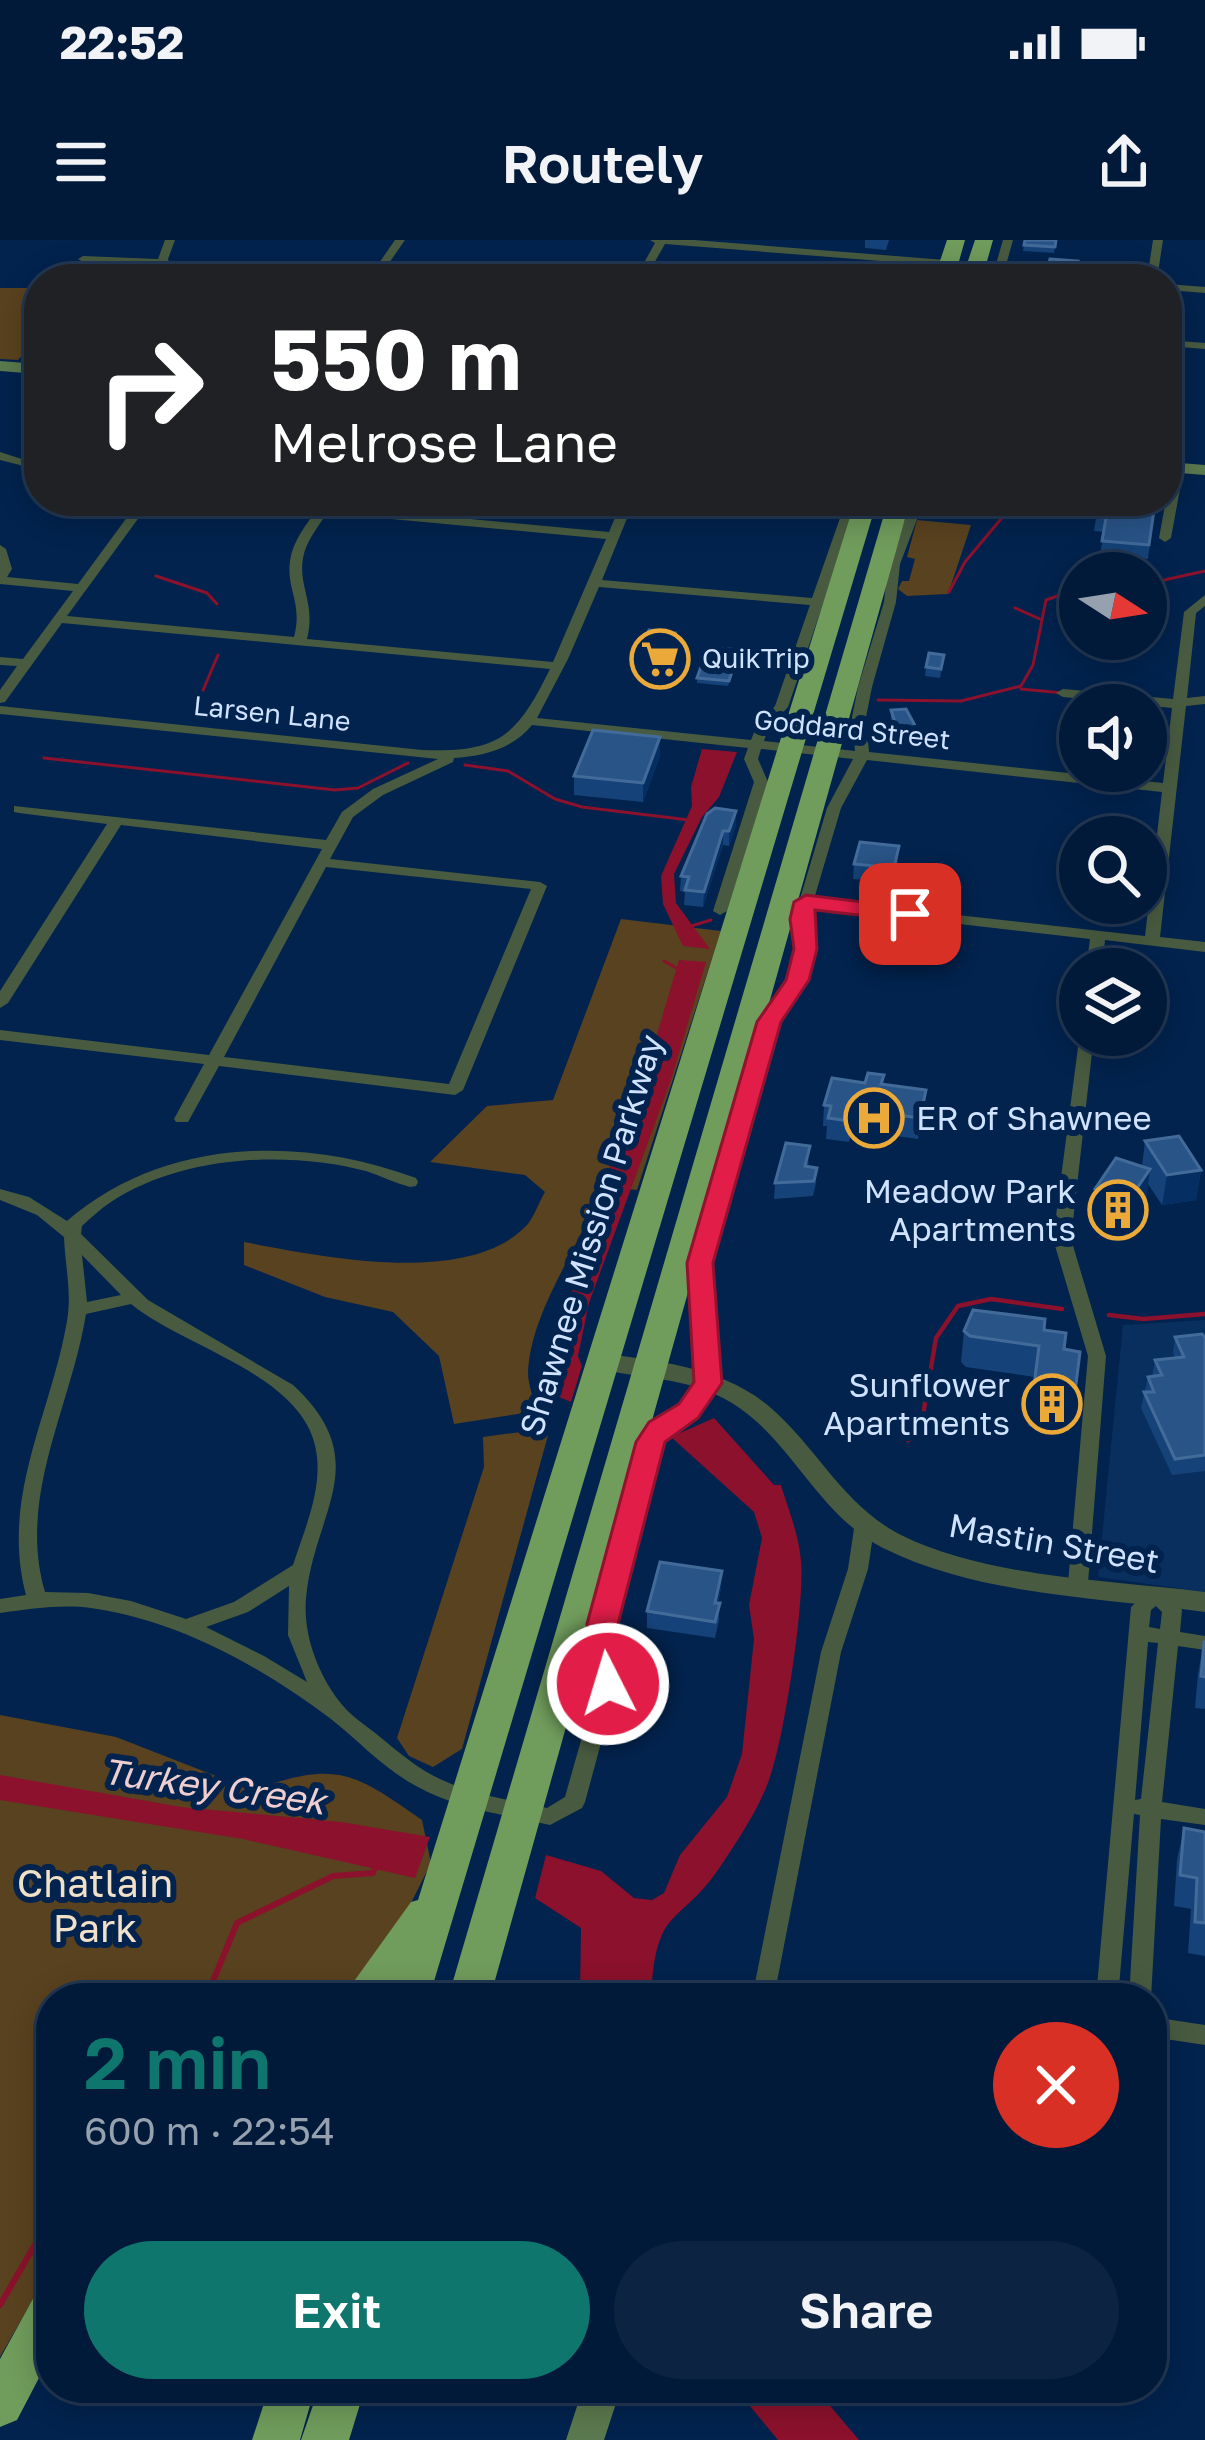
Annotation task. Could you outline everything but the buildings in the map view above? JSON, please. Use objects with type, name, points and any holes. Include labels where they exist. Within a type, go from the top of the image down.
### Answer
[{"type":"highway","name":"Shawnee Mission Parkway","points":[[413,1983],[725,934],[746,889],[861,516]]},
{"type":"highway","points":[[473,1983],[895,516]]},
{"type":"highway","points":[[746,889],[754,952],[770,958]]},
{"type":"highway","points":[[725,934],[738,964],[736,992],[747,1041]]},
{"type":"highway","points":[[375,1983],[440,1893]]},
{"type":"highway","points":[[0,2404],[36,2338]]},
{"type":"highway","points":[[276,2440],[287,2403]]},
{"type":"highway","points":[[325,2440],[337,2403]]},
{"type":"main road","points":[[585,2440],[597,2403]]},
{"type":"street","points":[[83,259],[163,262],[170,240]]},
{"type":"street","points":[[908,260],[913,240]]},
{"type":"street","points":[[658,241],[922,264]]},
{"type":"street","points":[[98,264],[100,260]]},
{"type":"street","points":[[0,699],[134,516]]},
{"type":"street","points":[[299,639],[308,609],[297,574],[297,554],[320,516]]},
{"type":"street","points":[[428,516],[613,536]]},
{"type":"street","points":[[530,721],[622,516]]},
{"type":"street","points":[[725,934],[761,782],[752,766],[756,744],[762,728],[781,707],[846,516]]},
{"type":"street","points":[[0,1606],[36,1596],[106,1601],[185,1627],[333,1710],[420,1779],[467,1798],[556,1817],[574,1802],[608,1684],[602,1624],[650,1442],[658,1429],[688,1411],[708,1383],[700,1263],[769,1022],[792,991],[802,962],[806,902],[838,796],[862,756],[859,716],[865,687],[890,602],[895,564],[913,516]]},
{"type":"street","points":[[1165,538],[1167,516]]},
{"type":"street","points":[[0,549],[6,569],[0,579],[81,588]]},
{"type":"street","points":[[593,583],[814,602]]},
{"type":"street","points":[[1152,941],[1190,612],[1201,601]]},
{"type":"street","points":[[58,620],[556,666]]},
{"type":"street","points":[[0,661],[25,663]]},
{"type":"street","points":[[1167,701],[1205,700]]},
{"type":"street","name":"Larsen Lane","points":[[0,710],[456,756],[501,742],[530,721]]},
{"type":"street","name":"Goddard Street","points":[[530,721],[1168,788]]},
{"type":"street","points":[[182,1119],[328,845],[366,798],[456,756]]},
{"type":"street","points":[[19,809],[328,845]]},
{"type":"street","points":[[0,1003],[116,821]]},
{"type":"street","points":[[0,1035],[455,1090],[540,886],[319,862]]},
{"type":"street","points":[[806,902],[1205,947]]},
{"type":"street","points":[[1096,948],[1098,935]]},
{"type":"street","points":[[770,958],[802,962]]},
{"type":"street","points":[[1078,1583],[1097,1356],[1062,1239],[1084,1056]]},
{"type":"street","points":[[36,1596],[23,1554],[30,1484],[77,1310],[72,1234],[73,1224],[86,1209],[117,1189],[202,1161],[310,1159],[363,1165],[410,1182]]},
{"type":"street","points":[[0,1194],[32,1204],[72,1234],[134,1298],[284,1388],[318,1424],[327,1487],[299,1570],[296,1622],[302,1655],[333,1710]]},
{"type":"street","points":[[77,1310],[134,1298]]},
{"type":"street","name":"Mastin Street","points":[[599,1361],[708,1383],[742,1398],[832,1498],[889,1540],[941,1559],[1205,1601]]},
{"type":"street","points":[[767,1983],[831,1652],[859,1569],[865,1522]]},
{"type":"street","points":[[185,1627],[241,1607],[299,1570]]},
{"type":"street","points":[[1108,1983],[1141,1607],[1157,1595],[1172,1610],[1151,1808],[1141,1983]]},
{"type":"street","points":[[1139,1633],[1205,1643]]},
{"type":"street","points":[[1124,1804],[1205,1817]]},
{"type":"street","points":[[1167,2029],[1205,2035]]},
{"type":"shaded area","points":[[702,749],[737,752],[719,797],[702,817],[674,874],[676,903],[710,949],[683,946],[663,904],[661,876],[692,806],[691,787]]},
{"type":"shaded area","points":[[679,960],[706,962],[671,1080],[589,1303],[578,1356],[582,1366],[571,1402],[540,1389],[539,1375],[583,1263],[625,1111],[652,1051]]},
{"type":"shaded area","points":[[1205,1320],[1205,1592],[1098,1577],[1123,1325]]},
{"type":"shaded area","points":[[714,1418],[774,1485],[781,1485],[801,1561],[792,1671],[781,1735],[760,1801],[708,1883],[665,1930],[652,1983],[580,1983],[581,1928],[535,1898],[546,1855],[601,1871],[634,1898],[652,1900],[664,1893],[680,1855],[727,1797],[742,1754],[754,1639],[749,1605],[762,1538],[754,1512],[671,1437]]},
{"type":"shaded area","points":[[0,1775],[181,1807],[341,1822],[430,1837],[415,1878],[243,1839],[0,1800]]},
{"type":"shaded area","points":[[747,2403],[828,2403],[859,2440],[778,2440]]},
{"type":"green space","points":[[0,288],[24,288],[24,353],[18,360],[0,359]]},
{"type":"green space","points":[[917,520],[971,525],[948,594],[907,596],[898,589],[902,581],[909,581],[915,559],[907,557]]},
{"type":"green space","points":[[621,919],[721,931],[637,1190],[601,1186],[547,1301],[528,1373],[537,1411],[454,1424],[439,1356],[393,1312],[325,1297],[244,1265],[244,1242],[351,1259],[431,1262],[501,1244],[527,1225],[545,1192],[525,1175],[430,1162],[487,1106],[553,1100]]},
{"type":"green space","points":[[550,1428],[462,1749],[433,1767],[409,1756],[397,1738],[484,1467],[483,1437]]},
{"type":"green space","name":"Chatlain Park","points":[[0,1715],[116,1737],[252,1790],[305,1776],[343,1776],[378,1791],[422,1820],[431,1863],[394,1937],[358,1983],[36,1983],[36,2294],[0,2357]]},
{"type":"waterway","points":[[949,592],[965,562],[1003,516]]},
{"type":"waterway","points":[[1167,579],[1205,571]]},
{"type":"waterway","points":[[156,576],[207,593],[217,604]]},
{"type":"waterway","points":[[878,700],[961,701],[1021,686],[1033,665],[1046,600],[1059,595]]},
{"type":"waterway","points":[[1015,608],[1040,619]]},
{"type":"waterway","points":[[201,695],[218,655]]},
{"type":"waterway","points":[[1021,689],[1059,693]]},
{"type":"waterway","points":[[44,758],[335,790],[358,788],[408,763]]},
{"type":"waterway","points":[[465,765],[508,771],[555,799],[582,807],[689,820]]},
{"type":"waterway","points":[[688,927],[711,920]]},
{"type":"waterway","points":[[664,961],[680,970]]},
{"type":"waterway","points":[[908,1440],[920,1433],[936,1338],[958,1306],[991,1299],[1062,1309]]},
{"type":"waterway","points":[[1109,1315],[1143,1319],[1205,1314]]},
{"type":"waterway","points":[[212,1983],[237,1923],[333,1876],[373,1873],[375,1868]]},
{"type":"waterway","points":[[0,2305],[36,2243]]},
{"type":"place","name":"QuikTrip","points":[[660,659]]},
{"type":"place","name":"ER of Shawnee","points":[[874,1118]]},
{"type":"place","name":"Meadow Park Apartments","points":[[1118,1210]]},
{"type":"place","name":"Sunflower Apartments","points":[[1052,1404]]},
{"type":"route","points":[[608,1684],[602,1624],[650,1442],[658,1429],[688,1411],[708,1383],[700,1263],[769,1022],[797,980],[805,949],[801,919],[806,902],[910,914]]},
{"type":"water label","name":"Turkey Creek","points":[[214,1786]]}]
